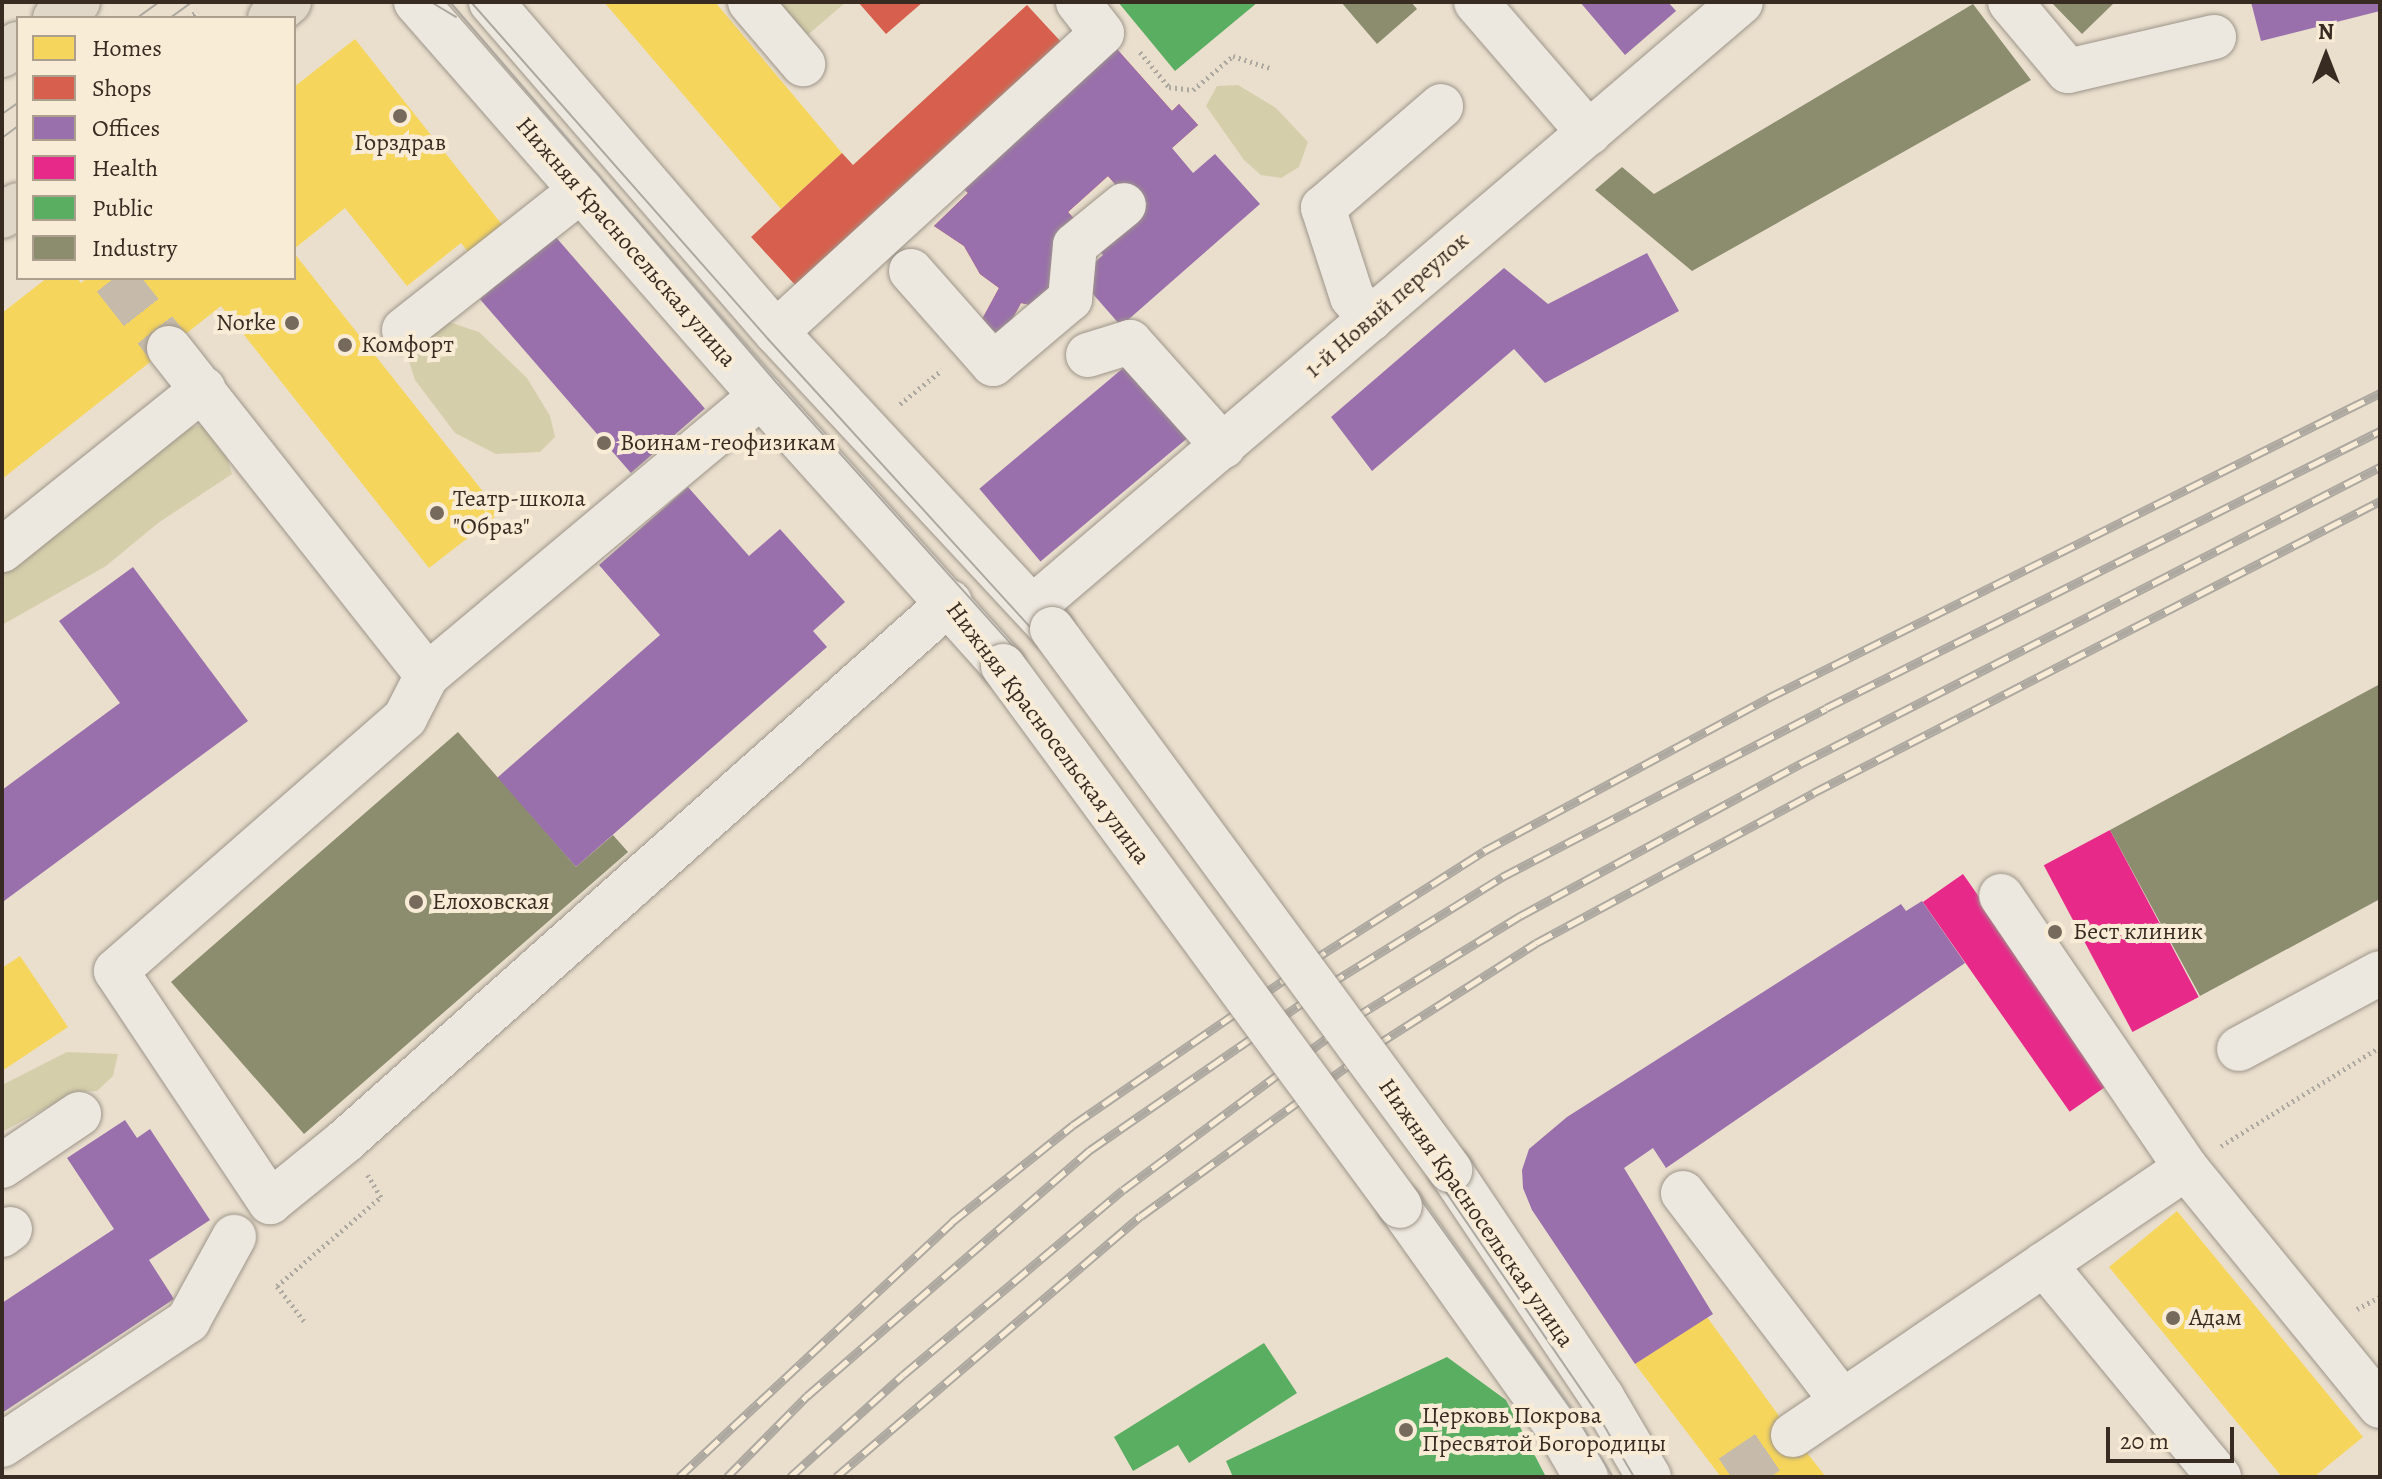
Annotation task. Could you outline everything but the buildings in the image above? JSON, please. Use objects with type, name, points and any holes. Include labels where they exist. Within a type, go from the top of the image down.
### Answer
[{"type":"main road","points":[[58,16],[78,2]]},
{"type":"main road","points":[[272,16],[289,2]]},
{"type":"street","name":"Нижняя Красносельская улица","points":[[416,2],[761,396],[950,602],[1003,666],[1400,1206],[1557,1427],[1586,1477]]},
{"type":"street","name":"Нижняя Красносельская улица","points":[[491,2],[776,332],[1043,618],[1450,1170],[1602,1397],[1649,1477]]},
{"type":"street","points":[[750,2],[803,64]]},
{"type":"street","points":[[1476,2],[1589,133]]},
{"type":"street","name":"1-й Новый переулок","points":[[1043,618],[1223,446],[1741,2]]},
{"type":"street","points":[[2010,2],[2068,71],[2214,37]]},
{"type":"street","points":[[776,332],[1090,18]]},
{"type":"street","points":[[1371,319],[1352,297],[1323,208],[1441,106]]},
{"type":"street","points":[[404,330],[581,190]]},
{"type":"street","points":[[1124,205],[1075,245],[1070,299],[1099,352],[1130,342],[1223,446]]},
{"type":"street","points":[[911,271],[993,364],[1070,299]]},
{"type":"street","points":[[169,348],[427,675]]},
{"type":"street","points":[[2,550],[203,389]]},
{"type":"street","points":[[761,396],[427,675],[405,718],[116,971],[270,1202],[345,1141],[950,602]]},
{"type":"street","points":[[2001,896],[2186,1168],[2380,1406]]},
{"type":"street","points":[[2239,1049],[2380,973]]},
{"type":"street","points":[[2,1166],[79,1114]]},
{"type":"street","points":[[1793,1435],[2186,1168]]},
{"type":"street","points":[[1683,1193],[1842,1401]]},
{"type":"street","points":[[2,1445],[188,1321],[234,1237]]},
{"type":"street","points":[[2044,1264],[2219,1477]]},
{"type":"path","points":[[191,16],[198,11]]},
{"type":"path","points":[[1090,18],[1127,37],[1169,87],[1193,90],[1233,56],[1271,68]]},
{"type":"path","points":[[889,412],[976,342]]},
{"type":"path","points":[[2186,1168],[2380,1047]]},
{"type":"path","points":[[304,1321],[277,1286],[381,1197],[345,1141]]},
{"type":"shaded area","points":[[771,2],[846,2],[803,39]]},
{"type":"shaded area","points":[[1238,85],[1276,108],[1308,142],[1299,167],[1281,178],[1261,175],[1244,160],[1206,106],[1217,86]]},
{"type":"shaded area","points":[[431,323],[452,323],[479,332],[527,378],[550,416],[555,437],[540,452],[496,454],[455,433],[415,380],[408,358],[415,338]]},
{"type":"shaded area","points":[[211,424],[223,443],[232,474],[158,523],[106,566],[2,625],[2,574],[81,500],[191,427]]},
{"type":"shaded area","points":[[67,1052],[118,1054],[113,1076],[97,1091],[75,1092],[2,1132],[2,1085]]},
{"type":"tunnel","points":[[116,280],[169,348]]},
{"type":"tunnel","points":[[1731,1477],[1793,1435]]},
{"type":"tram line","points":[[140,16],[159,2]]},
{"type":"tram line","points":[[173,16],[192,2]]},
{"type":"tram line","points":[[431,2],[456,17]]},
{"type":"tram line","points":[[450,2],[776,382],[1019,653],[1417,1194],[1576,1416],[1613,1477]]},
{"type":"tram line","points":[[471,2],[768,339],[1040,638],[1437,1179],[1592,1405],[1634,1477]]},
{"type":"tram line","points":[[2,114],[16,104]]},
{"type":"tram line","points":[[2,138],[16,128]]},
{"type":"railway","points":[[679,1477],[952,1222],[1073,1125],[1310,962],[1484,851],[1768,698],[2380,393]]},
{"type":"railway","points":[[727,1477],[807,1396],[1090,1150],[1328,985],[1502,877],[1826,708],[2380,431]]},
{"type":"railway","points":[[790,1477],[903,1375],[1123,1190],[1354,1018],[1520,916],[1800,764],[2380,467]]},
{"type":"railway","points":[[836,1477],[1141,1216],[1375,1046],[1536,943],[1813,793],[2380,501]]},
{"type":"place","name":"Горздрав","points":[[400,116]]},
{"type":"place","name":"Norke","points":[[292,323]]},
{"type":"place","name":"Комфорт","points":[[345,345]]},
{"type":"place","name":"Воинам-геофизикам","points":[[604,443]]},
{"type":"place","name":"Театр-школа \"Образ\"","points":[[437,513]]},
{"type":"place","name":"Елоховская","points":[[416,902]]},
{"type":"place","name":"Бест клиник","points":[[2055,932]]},
{"type":"place","name":"Адам","points":[[2173,1318]]},
{"type":"place","name":"Церковь Покрова Пресвятой Богородицы","points":[[1406,1430]]}]
